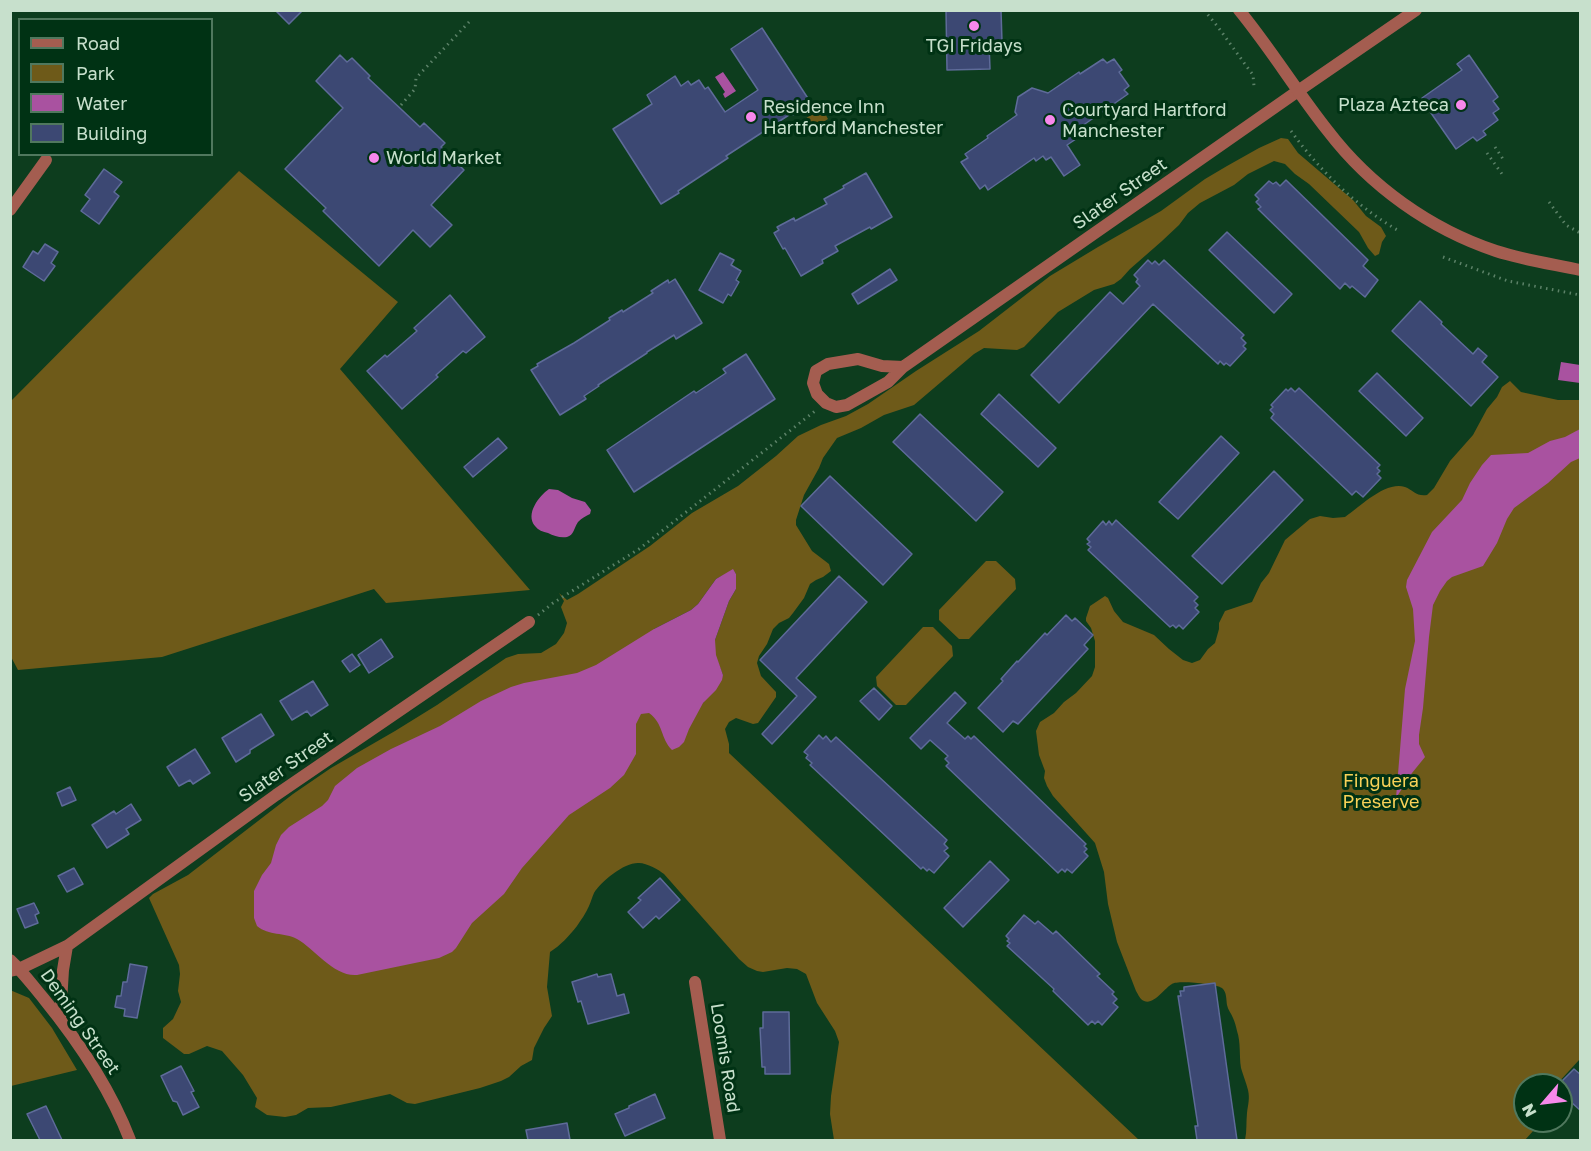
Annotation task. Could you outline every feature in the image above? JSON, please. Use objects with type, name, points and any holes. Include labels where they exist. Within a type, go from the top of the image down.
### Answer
[{"type":"street","points":[[1239,10],[1328,131],[1355,162],[1392,195],[1453,233],[1486,248],[1581,270]]},
{"type":"street","name":"Slater Street","points":[[826,403],[836,407],[847,405],[888,382],[903,367],[1416,10]]},
{"type":"street","points":[[10,210],[46,160]]},
{"type":"street","points":[[826,403],[817,394],[813,383],[816,371],[828,364],[858,359],[882,366],[903,367]]},
{"type":"street","name":"Slater Street","points":[[13,966],[67,946],[276,795],[529,622]]},
{"type":"street","points":[[60,1019],[67,946]]},
{"type":"street","name":"Deming Street","points":[[13,966],[60,1019],[89,1059],[120,1115],[130,1140]]},
{"type":"street","name":"Loomis Road","points":[[695,982],[720,1140]]},
{"type":"path","points":[[1204,10],[1253,75],[1254,86]]},
{"type":"path","points":[[400,105],[414,89],[416,78],[470,21]]},
{"type":"path","points":[[1291,131],[1335,183],[1374,216],[1399,231]]},
{"type":"path","points":[[1495,147],[1503,159]]},
{"type":"path","points":[[1486,153],[1502,174]]},
{"type":"path","points":[[1549,202],[1566,225],[1581,233]]},
{"type":"path","points":[[1443,257],[1508,281],[1581,295]]},
{"type":"path","points":[[529,622],[553,603],[639,549],[826,403]]},
{"type":"green space","points":[[822,108],[828,119],[806,133],[800,122]]},
{"type":"green space","points":[[1281,138],[1288,139],[1298,153],[1381,227],[1386,236],[1379,254],[1375,256],[1359,232],[1309,184],[1285,164],[1274,161],[1200,203],[1121,279],[1114,284],[1094,290],[1058,312],[1024,347],[1017,350],[984,348],[914,405],[884,415],[837,438],[823,458],[804,495],[796,520],[796,525],[812,551],[829,564],[831,571],[810,584],[804,598],[789,618],[773,629],[759,656],[757,663],[761,676],[776,692],[776,697],[758,723],[753,724],[736,718],[729,722],[725,729],[729,753],[1139,1140],[834,1140],[830,1114],[839,1042],[835,1031],[817,1003],[806,974],[797,969],[787,968],[763,972],[748,967],[664,874],[642,863],[627,866],[602,883],[594,893],[588,909],[577,926],[550,952],[547,987],[552,1016],[534,1048],[532,1060],[501,1081],[415,1104],[407,1103],[390,1094],[331,1107],[308,1108],[296,1115],[285,1117],[267,1115],[255,1107],[257,1098],[243,1075],[222,1051],[207,1046],[184,1054],[163,1038],[163,1028],[173,1019],[181,1002],[178,991],[180,974],[179,965],[149,898],[153,894],[188,875],[293,794],[331,768],[437,705],[506,658],[518,654],[541,653],[556,644],[564,633],[567,623],[561,607],[564,601],[559,593],[567,600],[578,594],[650,546],[692,513],[738,486],[798,436],[868,404],[979,331],[1050,276],[1161,211],[1205,179]],"holes":[[[733,570],[736,574],[736,589],[729,601],[715,640],[715,655],[723,675],[703,703],[654,629],[691,610],[716,579]]]},
{"type":"green space","points":[[239,171],[398,302],[340,369],[530,590],[386,603],[374,589],[162,657],[18,670],[10,655],[11,401]]},
{"type":"green space","name":"Finguera Preserve","points":[[1510,381],[1521,392],[1558,400],[1580,400],[1580,429],[1576,432],[1580,435],[1580,1059],[1567,1073],[1513,1073],[1513,1133],[1531,1133],[1525,1140],[1245,1140],[1249,1093],[1241,1068],[1238,1036],[1227,1007],[1225,992],[1222,988],[1212,985],[1181,982],[1169,986],[1154,1000],[1141,999],[1117,942],[1108,904],[1104,872],[1095,843],[1053,796],[1047,786],[1036,731],[1040,722],[1054,713],[1092,676],[1095,667],[1095,641],[1086,621],[1090,606],[1105,596],[1123,622],[1154,635],[1183,660],[1192,663],[1200,660],[1215,643],[1219,623],[1225,611],[1252,602],[1285,540],[1310,519],[1320,516],[1345,517],[1373,496],[1389,488],[1405,487],[1418,494],[1427,495],[1434,488],[1450,461],[1473,435],[1502,387]]},
{"type":"green space","points":[[986,561],[996,561],[1015,579],[1016,589],[969,639],[959,639],[939,620],[939,610]]},
{"type":"green space","points":[[923,627],[933,627],[952,646],[953,656],[906,705],[896,705],[877,686],[876,677]]},
{"type":"green space","points":[[10,990],[29,998],[52,1028],[77,1070],[11,1086]]},
{"type":"water","points":[[723,72],[736,91],[725,98],[723,94],[725,92],[715,77]]},
{"type":"water","points":[[1561,362],[1580,365],[1580,383],[1558,380]]},
{"type":"water","points":[[1580,429],[1580,458],[1571,462],[1548,483],[1514,508],[1483,566],[1452,577],[1440,591],[1433,605],[1419,735],[1419,744],[1425,757],[1396,798],[1405,689],[1415,641],[1413,609],[1406,587],[1407,580],[1432,532],[1462,500],[1470,483],[1491,455],[1528,453]]},
{"type":"water","points":[[549,489],[558,490],[585,502],[591,510],[590,514],[578,522],[573,533],[567,537],[541,531],[532,521],[534,506]]},
{"type":"water","points":[[733,569],[736,574],[736,589],[729,601],[715,640],[716,655],[723,675],[722,680],[703,703],[684,742],[672,750],[665,741],[654,717],[649,713],[641,714],[636,724],[636,754],[624,775],[610,788],[569,815],[522,868],[504,894],[472,923],[452,952],[439,958],[357,975],[349,974],[340,972],[297,939],[266,931],[257,926],[254,918],[254,891],[271,863],[281,835],[289,827],[322,806],[335,786],[357,768],[511,687],[577,673],[596,665],[654,629],[691,610],[716,579]]},
{"type":"building","points":[[275,10],[303,10],[289,24]]},
{"type":"building","name":"TGI Fridays","points":[[946,10],[1001,10],[1002,42],[989,42],[990,69],[947,70]]},
{"type":"building","name":"Residence Inn Hartford Manchester","points":[[762,28],[811,103],[726,156],[728,158],[661,204],[613,129],[652,104],[647,95],[675,76],[681,86],[688,81],[691,85],[699,80],[705,89],[708,87],[725,112],[758,90],[731,49]]},
{"type":"building","name":"World Market","points":[[340,55],[347,62],[352,58],[370,76],[368,78],[420,127],[424,123],[445,143],[441,147],[464,170],[431,205],[452,225],[430,247],[413,230],[379,266],[323,211],[326,208],[285,169],[343,108],[316,81]]},
{"type":"building","name":"Plaza Azteca","points":[[1469,55],[1498,97],[1493,101],[1499,109],[1493,113],[1498,120],[1483,131],[1486,135],[1477,141],[1473,137],[1456,149],[1422,98],[1462,70],[1457,64]]},
{"type":"building","name":"Courtyard Hartford Manchester","points":[[1103,59],[1107,63],[1114,59],[1122,70],[1119,72],[1129,86],[1124,90],[1128,94],[1082,126],[1084,128],[1077,133],[1079,137],[1067,145],[1080,165],[1064,176],[1051,157],[1046,160],[1043,156],[1036,161],[1034,158],[988,190],[985,185],[980,189],[961,162],[968,158],[965,154],[1017,115],[1015,112],[1018,97],[1032,88],[1048,93]]},
{"type":"building","points":[[104,169],[122,182],[114,192],[119,196],[99,224],[81,211],[90,199],[85,195]]},
{"type":"building","points":[[866,173],[892,217],[835,246],[838,251],[801,276],[774,233],[779,230],[777,227],[794,218],[795,221],[827,204],[824,199]]},
{"type":"building","points":[[1286,180],[1368,260],[1363,266],[1378,280],[1365,297],[1345,283],[1340,289],[1258,209],[1261,207],[1256,202],[1259,199],[1255,195],[1269,181],[1273,184],[1276,182],[1280,186]]},
{"type":"building","points":[[1227,232],[1292,294],[1274,313],[1209,250]]},
{"type":"building","points":[[45,244],[58,252],[51,263],[55,266],[44,281],[23,267],[33,251],[38,254]]},
{"type":"building","points":[[720,253],[734,260],[731,265],[741,271],[736,280],[739,282],[731,296],[728,294],[723,303],[699,290]]},
{"type":"building","points":[[1148,260],[1152,264],[1155,261],[1159,265],[1164,260],[1244,335],[1241,338],[1246,343],[1243,346],[1246,349],[1230,366],[1220,361],[1218,364],[1153,304],[1059,403],[1031,375],[1110,292],[1123,304],[1140,286],[1134,275]]},
{"type":"building","points":[[890,269],[897,280],[858,304],[852,294]]},
{"type":"building","points":[[675,279],[702,323],[676,339],[674,335],[647,352],[598,385],[584,396],[586,399],[560,415],[531,370],[538,366],[537,364],[610,320],[609,318],[653,293],[651,291],[668,280],[669,283]]},
{"type":"building","points":[[450,295],[485,337],[466,353],[463,351],[402,409],[367,371],[417,331],[414,328]]},
{"type":"building","points":[[1420,301],[1473,354],[1478,348],[1487,356],[1482,362],[1498,377],[1471,406],[1392,331]]},
{"type":"building","points":[[746,354],[775,399],[634,492],[607,450],[694,391],[696,393],[726,373],[723,369]]},
{"type":"building","points":[[1377,373],[1423,418],[1406,436],[1359,391]]},
{"type":"building","points":[[1291,388],[1295,392],[1299,388],[1380,465],[1377,468],[1380,471],[1377,474],[1381,478],[1363,497],[1356,491],[1352,495],[1271,418],[1274,414],[1270,410],[1273,407],[1271,405],[1286,389],[1288,391]]},
{"type":"building","points":[[999,394],[1056,448],[1038,467],[981,414]]},
{"type":"building","points":[[920,414],[1003,492],[976,521],[893,442]]},
{"type":"building","points":[[1221,436],[1239,453],[1178,519],[1159,502]]},
{"type":"building","points":[[498,438],[507,448],[473,477],[464,467]]},
{"type":"building","points":[[1274,471],[1303,500],[1222,584],[1192,556]]},
{"type":"building","points":[[830,476],[912,554],[883,585],[801,506]]},
{"type":"building","points":[[1116,520],[1198,597],[1194,601],[1198,605],[1195,608],[1199,612],[1183,629],[1179,625],[1176,628],[1173,625],[1170,627],[1088,550],[1091,547],[1087,544],[1090,542],[1087,539],[1103,521],[1106,525],[1109,521],[1112,525]]},
{"type":"building","points":[[839,576],[867,602],[796,678],[816,697],[772,744],[762,734],[797,696],[760,660]]},
{"type":"building","points":[[1066,615],[1072,621],[1075,618],[1093,635],[1084,645],[1088,649],[1018,724],[1013,721],[1003,732],[978,708],[1003,681],[1001,679],[1017,661]]},
{"type":"building","points":[[381,639],[393,657],[369,673],[358,655]]},
{"type":"building","points":[[352,654],[360,665],[350,672],[342,661]]},
{"type":"building","points":[[313,681],[328,705],[311,716],[307,711],[292,720],[280,701]]},
{"type":"building","points":[[874,688],[892,706],[879,720],[860,701]]},
{"type":"building","points":[[955,692],[966,703],[947,723],[965,739],[968,736],[971,739],[974,736],[1086,844],[1084,846],[1087,849],[1084,852],[1088,856],[1072,873],[1067,869],[1065,872],[1062,869],[1058,873],[946,766],[949,763],[945,759],[948,756],[930,740],[921,749],[910,738]]},
{"type":"building","points":[[261,714],[274,735],[236,762],[222,738]]},
{"type":"building","points":[[819,735],[823,739],[826,736],[831,742],[836,737],[947,840],[944,844],[948,848],[944,851],[949,856],[934,873],[923,867],[921,869],[810,765],[812,763],[806,758],[808,755],[804,752]]},
{"type":"building","points":[[195,749],[210,773],[193,784],[190,780],[179,786],[167,767]]},
{"type":"building","points":[[70,787],[76,800],[62,806],[57,793]]},
{"type":"building","points":[[131,804],[141,820],[126,829],[129,834],[107,848],[92,825],[114,811],[116,814]]},
{"type":"building","points":[[990,861],[1009,880],[963,927],[944,908]]},
{"type":"building","points":[[74,868],[83,884],[67,892],[58,876]]},
{"type":"building","points":[[660,878],[680,900],[659,919],[656,916],[643,928],[628,912],[641,900],[638,898]]},
{"type":"building","points":[[34,903],[39,913],[35,915],[38,923],[25,928],[17,909]]},
{"type":"building","points":[[1024,915],[1035,924],[1038,921],[1053,934],[1056,931],[1100,974],[1097,976],[1114,992],[1112,994],[1117,999],[1113,1003],[1118,1007],[1102,1025],[1098,1021],[1095,1024],[1092,1021],[1088,1025],[1053,991],[1054,989],[1007,946],[1010,943],[1006,936]]},
{"type":"building","points":[[130,964],[147,967],[137,1018],[124,1016],[125,1009],[115,1007],[117,996],[121,996],[123,982],[127,982]]},
{"type":"building","points":[[597,974],[598,977],[611,974],[617,996],[624,994],[629,1013],[588,1024],[572,982]]},
{"type":"building","points":[[1215,983],[1237,1140],[1197,1140],[1195,1126],[1198,1126],[1178,996],[1181,996],[1180,991],[1184,991],[1184,987]]},
{"type":"building","points":[[763,1012],[789,1012],[790,1074],[765,1074],[765,1067],[762,1067],[760,1028],[763,1028]]},
{"type":"building","points":[[181,1066],[194,1091],[191,1092],[199,1107],[183,1115],[177,1102],[173,1101],[161,1076]]},
{"type":"building","points":[[1574,1069],[1581,1075],[1581,1111],[1573,1104],[1573,1073],[1570,1073]]},
{"type":"building","points":[[655,1094],[665,1118],[625,1136],[615,1114]]},
{"type":"building","points":[[46,1106],[62,1140],[40,1140],[27,1114]]},
{"type":"building","points":[[567,1123],[570,1140],[528,1140],[526,1130]]},
{"type":"place","name":"TGI Fridays","points":[[974,26]]},
{"type":"place","name":"Plaza Azteca","points":[[1461,105]]},
{"type":"place","name":"Residence Inn Hartford Manchester","points":[[751,117]]},
{"type":"place","name":"Courtyard Hartford Manchester","points":[[1050,120]]},
{"type":"place","name":"World Market","points":[[374,158]]}]
